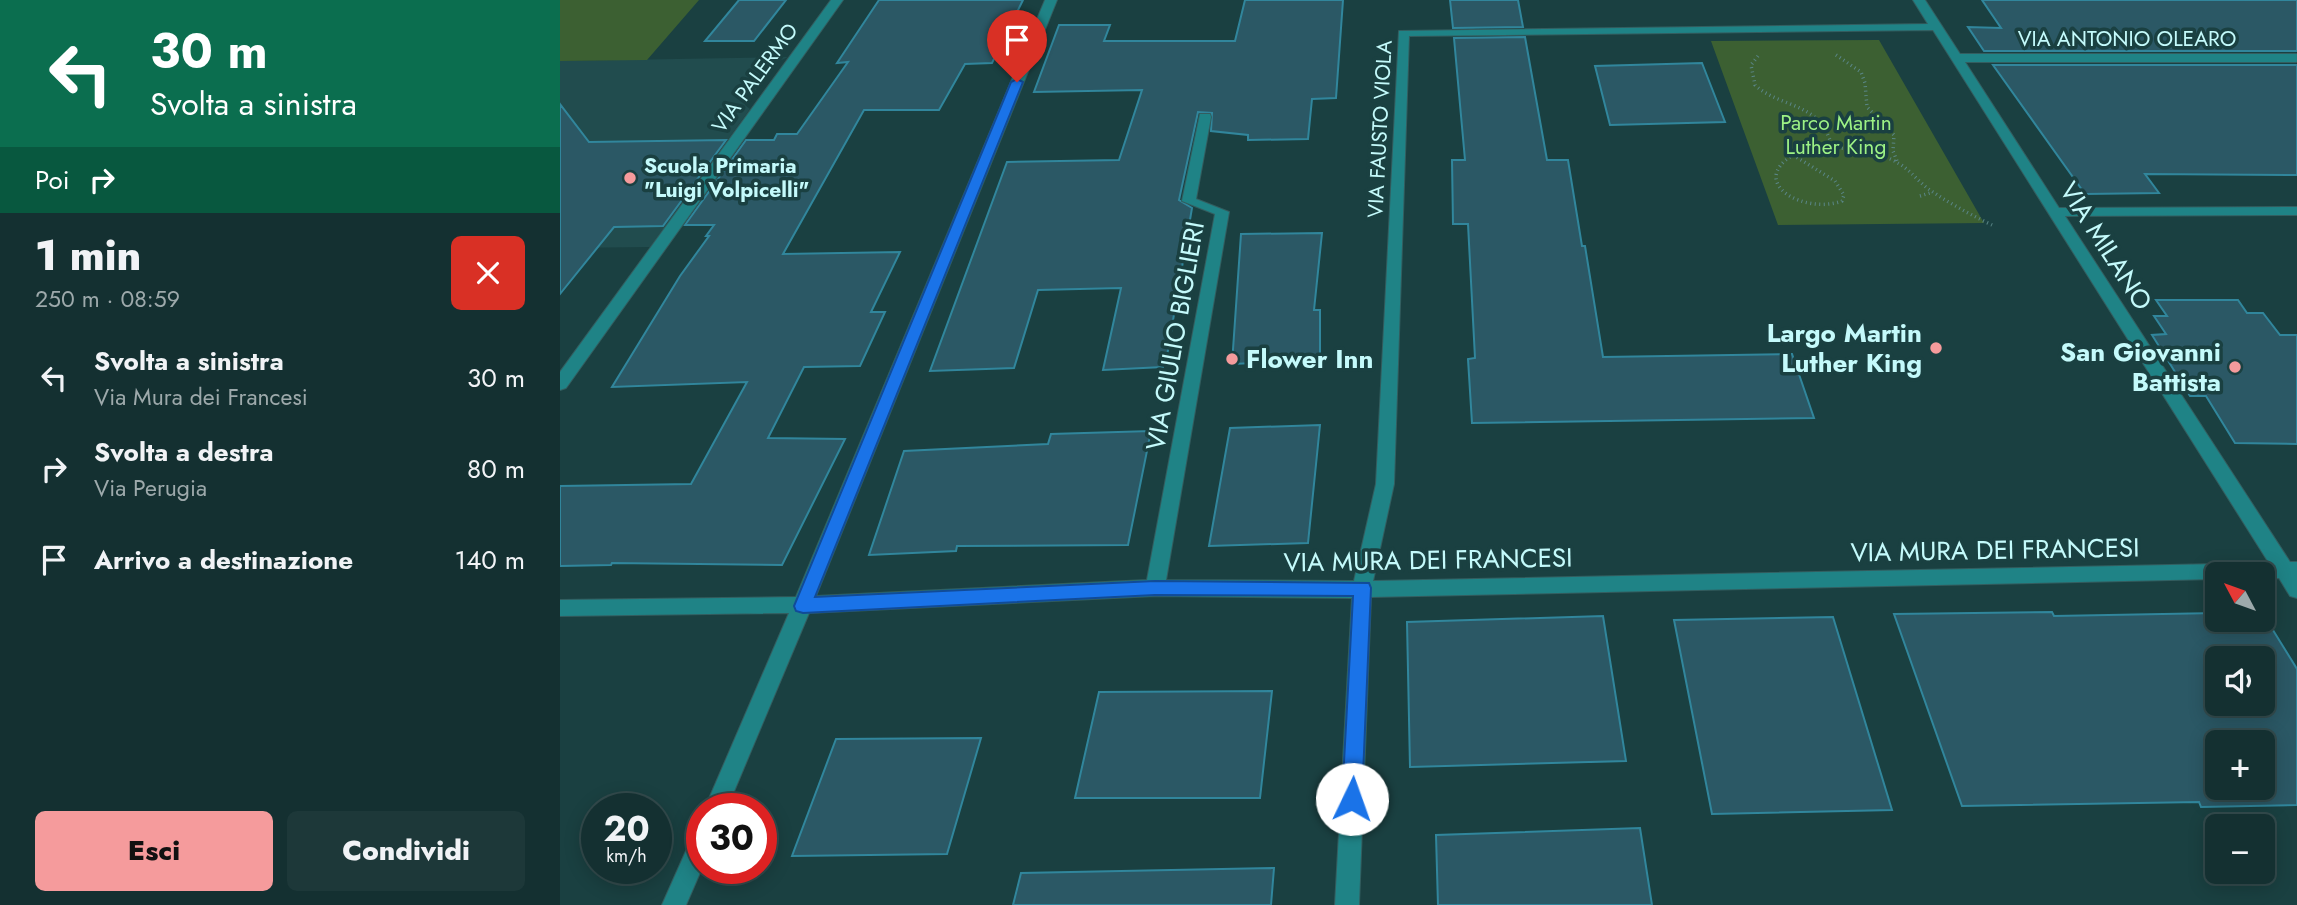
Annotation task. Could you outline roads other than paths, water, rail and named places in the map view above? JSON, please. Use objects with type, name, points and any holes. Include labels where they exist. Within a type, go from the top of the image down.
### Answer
[{"type":"street","name":"VIA PALERMO","points":[[560,384],[837,0]]},
{"type":"street","points":[[722,793],[803,606],[1051,0]]},
{"type":"street","name":"VIA MILANO","points":[[1919,0],[2291,570],[2297,590]]},
{"type":"street","name":"VIA FAUSTO VIOLA","points":[[1363,588],[1385,484],[1403,33],[1936,27]]},
{"type":"street","name":"VIA ANTONIO OLEARO","points":[[1957,58],[2297,58]]},
{"type":"street","name":"VIA GIULIO BIGLIERI","points":[[1155,588],[1222,212],[1189,201],[1205,117]]},
{"type":"street","points":[[2055,212],[2297,211]]},
{"type":"street","name":"VIA MURA DEI FRANCESI","points":[[560,608],[803,606],[1155,588],[1363,588],[2291,570]]},
{"type":"street","points":[[1346,905],[1363,588]]},
{"type":"street","points":[[674,905],[686,878]]},
{"type":"place","name":"Scuola Primaria \"Luigi Volpicelli\"","points":[[630,178]]},
{"type":"place","name":"Largo Martin Luther King","points":[[1936,348]]},
{"type":"place","name":"Flower Inn","points":[[1232,359]]},
{"type":"place","name":"San Giovanni Battista","points":[[2235,367]]},
{"type":"park label","name":"Parco Martin Luther King","points":[[1836,135]]}]
